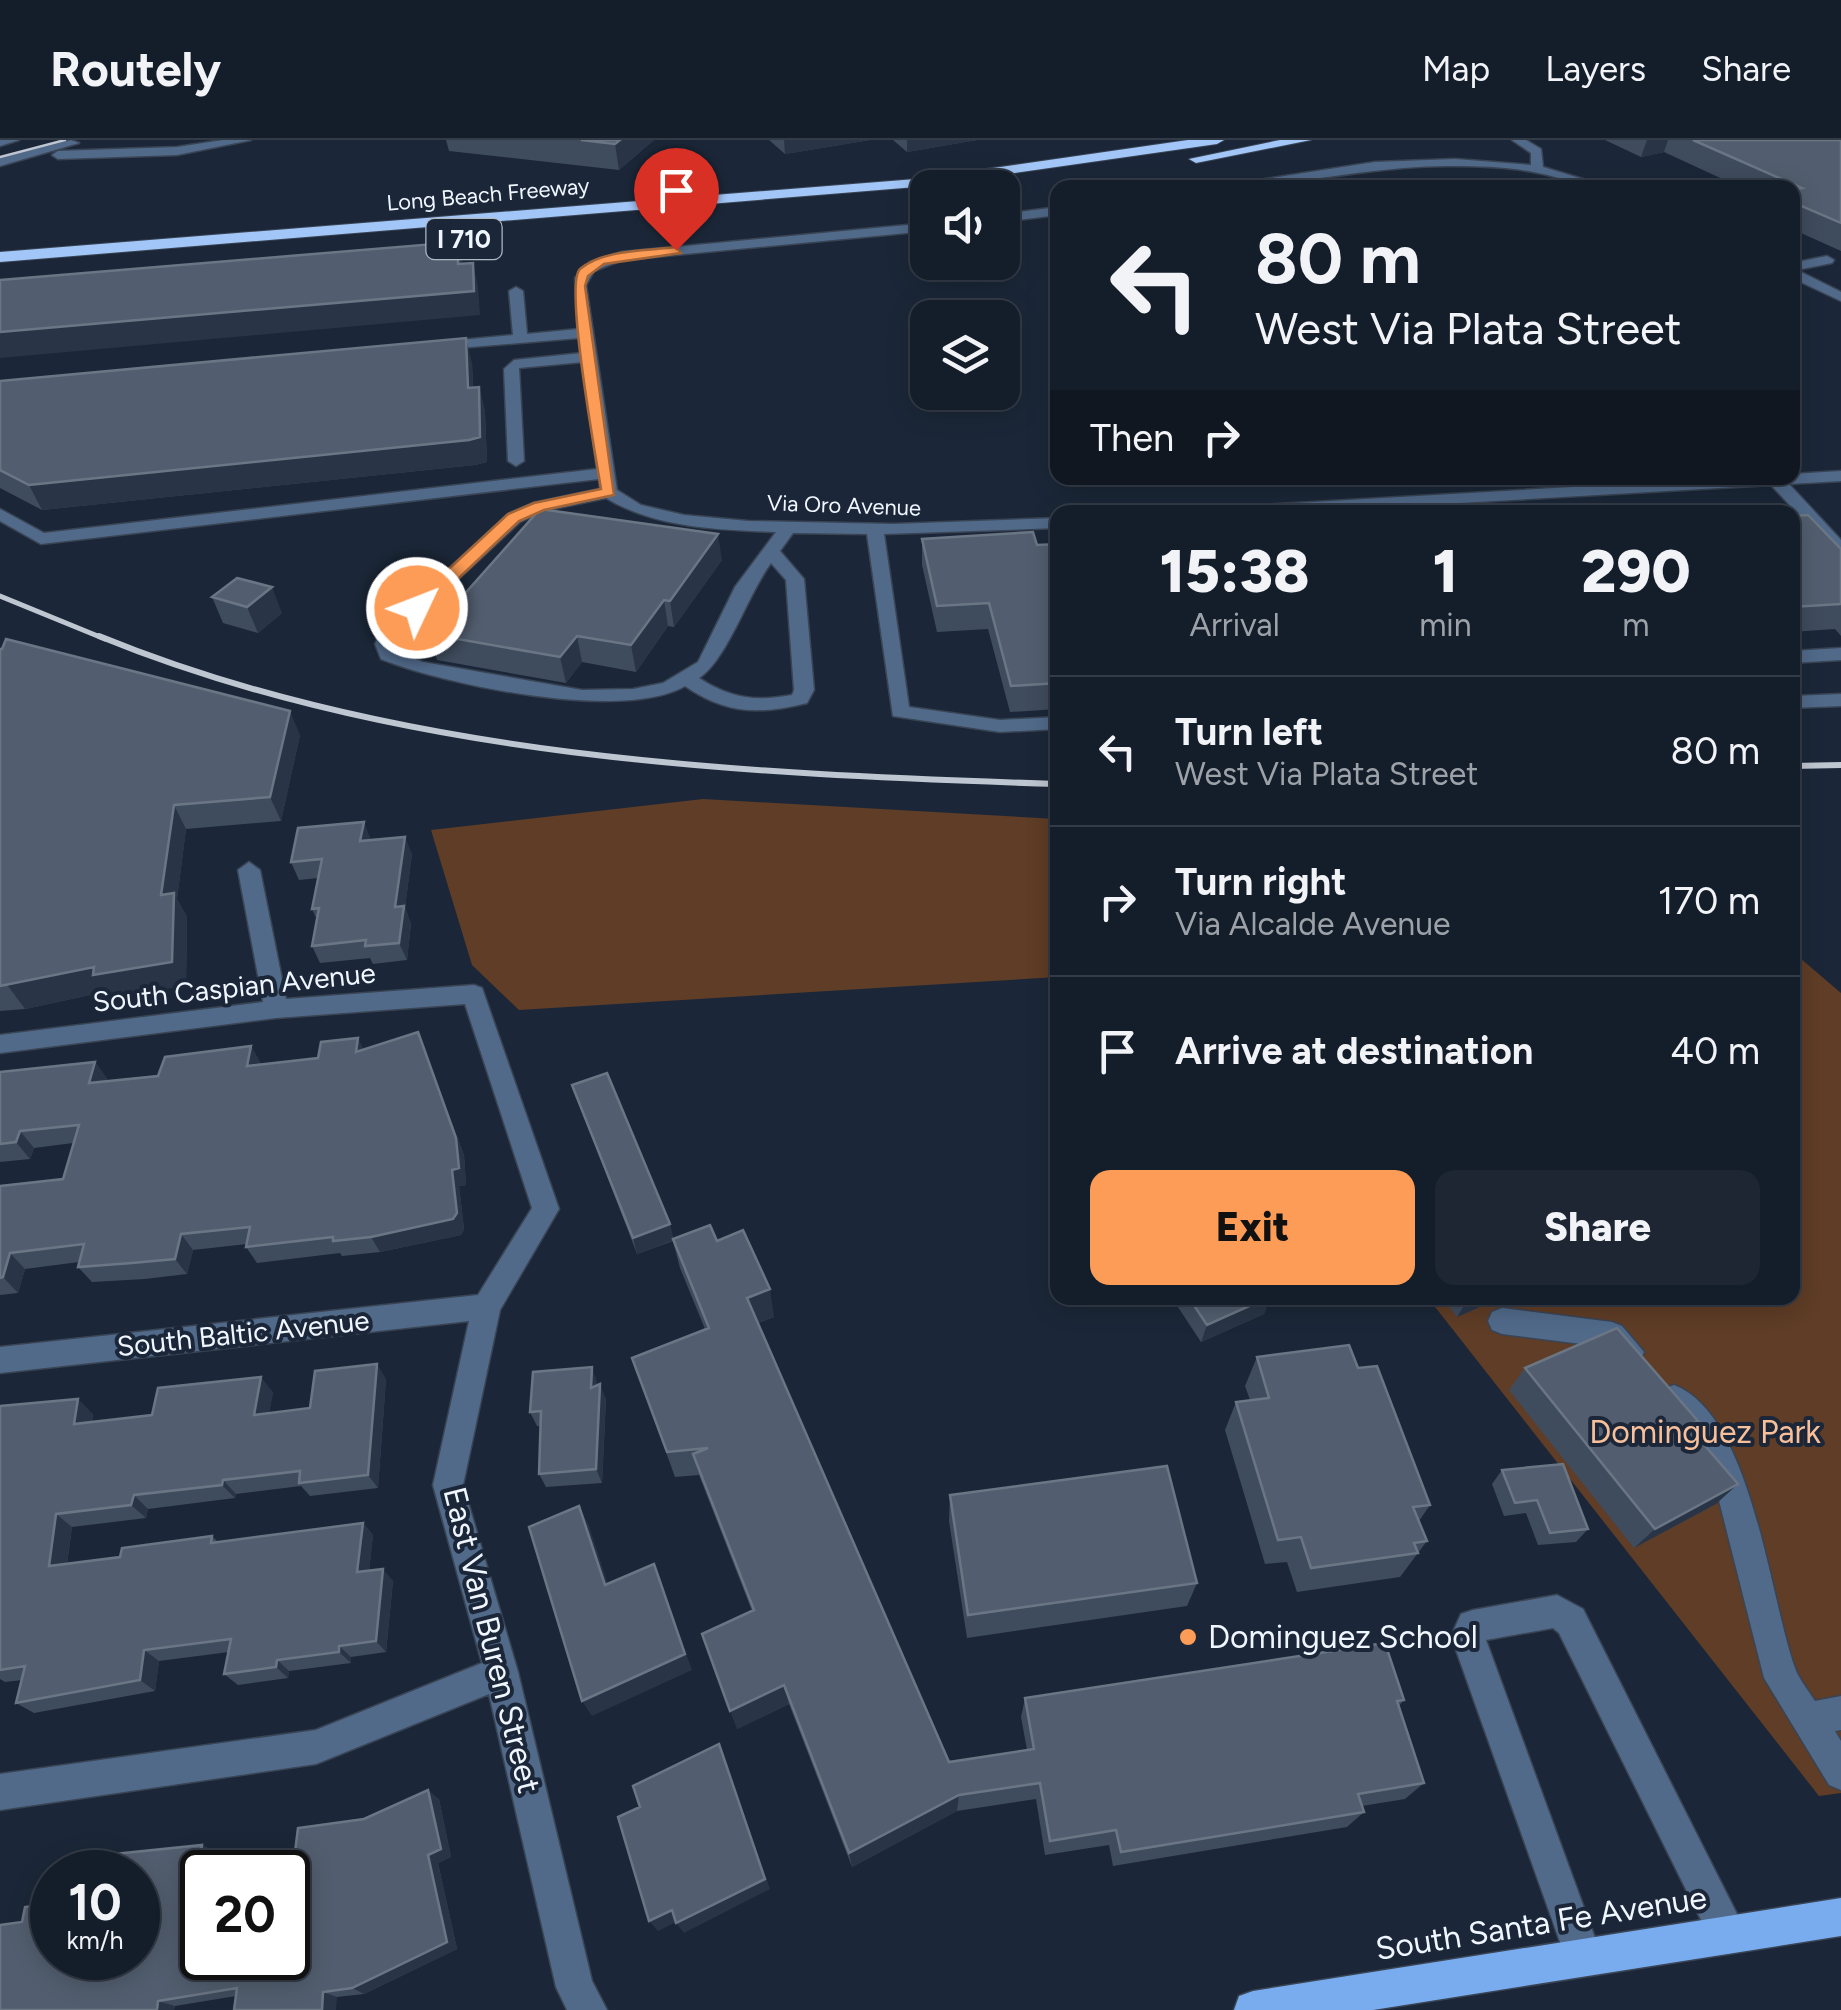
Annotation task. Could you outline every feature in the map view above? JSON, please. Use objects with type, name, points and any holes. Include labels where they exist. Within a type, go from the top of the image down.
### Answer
[{"type":"highway","points":[[1006,170],[1147,140]]},
{"type":"highway","name":"Long Beach Freeway","points":[[1016,170],[1217,140]]},
{"type":"highway","points":[[1081,176],[1304,140]]},
{"type":"highway","name":"Long Beach Freeway","points":[[0,257],[910,181]]},
{"type":"highway","points":[[1020,185],[1047,182]]},
{"type":"highway","points":[[794,211],[910,198]]},
{"type":"main road","name":"South Santa Fe Avenue","points":[[1253,2010],[1318,2004],[1841,1917]]},
{"type":"street","points":[[0,143],[13,140]]},
{"type":"street","points":[[0,162],[86,140]]},
{"type":"street","points":[[58,155],[190,150],[245,140]]},
{"type":"street","points":[[1518,140],[1537,152],[1537,169]]},
{"type":"street","points":[[1263,180],[1373,162],[1451,161],[1537,169],[1578,180]]},
{"type":"street","points":[[1020,215],[1050,211]]},
{"type":"street","points":[[607,482],[584,333],[579,286],[582,274],[601,261],[910,228]]},
{"type":"street","points":[[1800,268],[1827,260]]},
{"type":"street","points":[[1800,274],[1839,295]]},
{"type":"street","points":[[516,291],[520,338]]},
{"type":"street","points":[[418,348],[584,333]]},
{"type":"street","points":[[516,461],[510,369],[514,364],[588,357]]},
{"type":"street","points":[[1800,479],[1838,479]]},
{"type":"street","points":[[0,514],[40,539],[607,482]]},
{"type":"street","points":[[607,482],[514,518],[388,635],[384,644],[388,654],[418,667],[582,696],[633,695],[688,679],[706,665],[744,587],[788,528]]},
{"type":"street","name":"Via Oro Avenue","points":[[607,482],[615,502],[631,510],[788,528],[876,531],[1050,523]]},
{"type":"street","points":[[1436,505],[1698,485]]},
{"type":"street","points":[[1800,516],[1841,550]]},
{"type":"street","points":[[876,531],[900,712],[1000,726],[1050,723]]},
{"type":"street","points":[[688,679],[717,699],[766,706],[800,699],[804,690],[795,579],[772,552]]},
{"type":"street","points":[[1800,657],[1841,654]]},
{"type":"street","points":[[1800,702],[1841,700]]},
{"type":"street","points":[[249,870],[276,1009]]},
{"type":"street","name":"South Caspian Avenue","points":[[0,1044],[276,1009],[474,994]]},
{"type":"street","name":"East Van Buren Street","points":[[474,994],[546,1209],[486,1306],[448,1485],[501,1672],[575,1987],[588,2010]]},
{"type":"street","name":"South Baltic Avenue","points":[[0,1360],[486,1306]]},
{"type":"street","points":[[1502,1322],[1612,1335],[1706,1434],[1726,1469],[1781,1678],[1824,1716],[1841,1773]]},
{"type":"street","points":[[1583,1957],[1468,1636],[1473,1626],[1557,1611],[1571,1621],[1728,1935]]},
{"type":"street","points":[[0,1792],[316,1747],[501,1672]]},
{"type":"green space","points":[[703,799],[1050,819],[1050,977],[519,1010],[472,965],[431,830]]},
{"type":"green space","name":"Dominguez Park","points":[[1800,958],[1841,993],[1841,1793],[1819,1796],[1433,1305],[1800,1305]]},
{"type":"building","points":[[581,140],[620,140],[615,144]]},
{"type":"building","points":[[1693,140],[1841,140],[1841,223],[1800,205],[1800,180],[1784,180]]},
{"type":"building","points":[[458,242],[458,264],[473,263],[474,291],[0,332],[0,280]]},
{"type":"building","points":[[466,338],[468,388],[479,387],[480,437],[29,485],[0,470],[0,381]]},
{"type":"building","points":[[540,509],[718,534],[670,601],[664,600],[631,645],[577,636],[560,657],[429,634]]},
{"type":"building","points":[[1808,515],[1841,549],[1841,604],[1800,607],[1800,516]]},
{"type":"building","points":[[1033,532],[1037,545],[1050,544],[1050,684],[1011,686],[989,603],[937,606],[922,539]]},
{"type":"building","points":[[237,578],[272,587],[247,607],[212,597]]},
{"type":"building","points":[[6,639],[290,711],[270,797],[174,805],[161,895],[174,893],[172,962],[93,975],[94,967],[0,986],[0,649]]},
{"type":"building","points":[[364,822],[360,841],[405,837],[395,907],[404,906],[399,943],[365,946],[366,940],[312,946],[319,908],[312,909],[322,859],[291,862],[298,828]]},
{"type":"building","points":[[418,1032],[456,1138],[459,1168],[452,1170],[457,1213],[453,1219],[371,1237],[333,1241],[333,1237],[246,1247],[250,1227],[181,1234],[175,1259],[132,1263],[78,1267],[84,1244],[10,1253],[0,1278],[0,1186],[63,1179],[79,1125],[20,1131],[16,1142],[0,1144],[0,1072],[95,1062],[89,1083],[158,1076],[165,1057],[251,1046],[247,1066],[318,1058],[321,1042],[358,1038],[356,1052]]},
{"type":"building","points":[[607,1073],[670,1224],[633,1238],[572,1085]]},
{"type":"building","points":[[710,1225],[717,1241],[743,1230],[770,1289],[747,1298],[949,1762],[1034,1749],[1025,1698],[1385,1643],[1404,1700],[1397,1701],[1424,1783],[1358,1794],[1364,1812],[1121,1852],[1116,1830],[1050,1841],[1040,1783],[959,1795],[849,1853],[784,1685],[730,1711],[702,1634],[754,1610],[693,1454],[708,1448],[667,1452],[632,1358],[709,1328],[673,1239]]},
{"type":"building","points":[[1194,1305],[1251,1305],[1207,1325]]},
{"type":"building","points":[[1617,1328],[1698,1421],[1688,1426],[1738,1484],[1655,1529],[1525,1368]]},
{"type":"building","points":[[1349,1345],[1358,1368],[1377,1366],[1430,1505],[1413,1507],[1427,1541],[1414,1543],[1418,1553],[1311,1568],[1301,1537],[1278,1540],[1236,1402],[1269,1398],[1257,1357]]},
{"type":"building","points":[[377,1364],[368,1475],[299,1483],[300,1471],[223,1480],[222,1485],[134,1495],[131,1505],[56,1514],[49,1566],[120,1557],[122,1548],[212,1536],[211,1543],[363,1523],[357,1572],[383,1569],[376,1641],[339,1646],[339,1652],[277,1660],[276,1667],[224,1674],[231,1639],[144,1650],[140,1680],[16,1703],[25,1666],[0,1670],[0,1406],[78,1399],[74,1424],[152,1415],[158,1388],[261,1377],[254,1415],[310,1408],[315,1371]]},
{"type":"building","points":[[592,1367],[591,1388],[600,1384],[596,1469],[539,1474],[541,1411],[530,1412],[533,1372]]},
{"type":"building","points":[[1563,1464],[1588,1529],[1550,1533],[1537,1500],[1515,1503],[1502,1470]]},
{"type":"building","points":[[1167,1466],[1197,1583],[968,1615],[950,1495]]},
{"type":"building","points":[[579,1506],[605,1585],[654,1564],[685,1654],[582,1701],[529,1527]]},
{"type":"building","points":[[719,1744],[765,1879],[676,1923],[672,1910],[649,1921],[618,1817],[640,1807],[633,1786]]},
{"type":"building","points":[[428,1790],[441,1849],[428,1855],[447,1942],[352,1988],[323,1992],[322,2010],[234,2010],[237,1988],[158,2001],[157,2010],[0,2010],[0,1925],[22,1922],[25,1907],[30,1906],[30,1980],[160,1980],[160,1850],[154,1850],[202,1845],[201,1850],[180,1850],[180,1980],[310,1980],[310,1850],[295,1850],[298,1828],[364,1819]]},
{"type":"tram line","points":[[0,157],[65,140]]},
{"type":"railway","points":[[0,596],[105,639]]},
{"type":"railway","points":[[99,636],[213,677],[330,709],[450,734],[693,765],[1050,784]]},
{"type":"railway","points":[[1800,766],[1841,765]]},
{"type":"place","name":"Dominguez School","points":[[1188,1637]]},
{"type":"route","points":[[417,608],[514,518],[539,506],[609,492],[584,333],[579,286],[582,274],[601,261],[676,250]]}]
